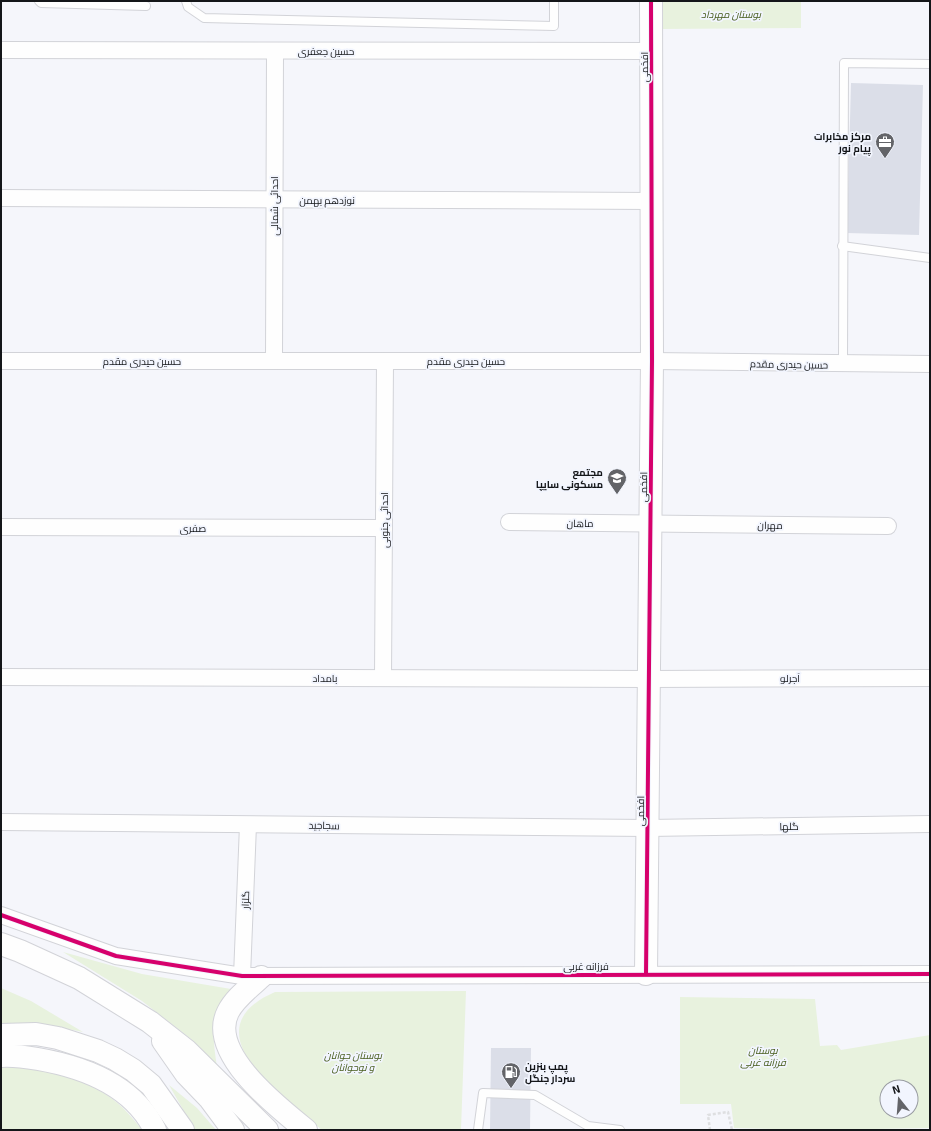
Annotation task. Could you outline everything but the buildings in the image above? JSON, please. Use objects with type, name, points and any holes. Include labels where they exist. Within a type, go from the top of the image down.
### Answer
[{"type":"main road","name":"افخمی","points":[[646,974],[653,201],[651,1]]},
{"type":"main road","points":[[1,944],[79,978],[150,1022],[187,1051],[267,1130]]},
{"type":"main road","points":[[251,976],[227,1013],[224,1036],[231,1054],[243,1071],[306,1130]]},
{"type":"main road","points":[[150,1022],[186,1074],[210,1099],[233,1130]]},
{"type":"main road","points":[[1,1035],[36,1034],[58,1038],[98,1051],[115,1059],[133,1070],[151,1085],[183,1130]]},
{"type":"main road","points":[[1,1056],[29,1058],[59,1063],[106,1080],[140,1107],[150,1120],[155,1130]]},
{"type":"street","name":"حسین جعفری","points":[[1,50],[652,51]]},
{"type":"street","name":"احداثی شمالی","points":[[274,361],[275,51]]},
{"type":"street","name":"نوزدهم بهمن","points":[[1,198],[653,201]]},
{"type":"street","name":"حسین حیدری مقدم","points":[[1,361],[652,361],[930,364]]},
{"type":"street","name":"احداثی جنوبی","points":[[383,678],[385,361]]},
{"type":"street","name":"ماهان","points":[[509,522],[651,524]]},
{"type":"street","name":"مهران","points":[[651,524],[888,526]]},
{"type":"street","name":"صفری","points":[[1,528],[384,528]]},
{"type":"street","name":"بامداد","points":[[1,677],[649,679]]},
{"type":"street","name":"آجرلو","points":[[649,679],[930,678]]},
{"type":"street","name":"سجاجید","points":[[1,822],[648,828]]},
{"type":"street","name":"گلها","points":[[648,828],[930,824]]},
{"type":"street","name":"گلزار","points":[[248,825],[251,976]]},
{"type":"street","name":"فرزانه غربی","points":[[1,915],[116,956],[251,976],[930,974]]},
{"type":"lane","points":[[39,1],[40,3],[146,6]]},
{"type":"lane","points":[[186,1],[188,7],[204,18],[554,26],[554,1]]},
{"type":"lane","points":[[843,364],[842,246],[844,63],[930,64]]},
{"type":"lane","points":[[842,246],[930,258]]},
{"type":"lane","points":[[478,1130],[483,1093],[535,1095],[588,1126],[620,1130]]},
{"type":"path","points":[[710,1130],[708,1115],[728,1112],[732,1130]]},
{"type":"green space","name":"بوستان مهرداد","points":[[662,1],[801,1],[801,28],[662,29]]},
{"type":"green space","points":[[63,952],[142,974],[231,989],[219,1009],[214,1026],[214,1045],[217,1067],[191,1039],[142,1001]]},
{"type":"green space","points":[[1,988],[31,1001],[83,1032],[42,1025],[1,1023]]},
{"type":"green space","name":"بوستان جوانان و نوجوانان","points":[[466,991],[461,1130],[322,1130],[267,1082],[251,1063],[241,1044],[240,1025],[250,1008],[275,992]]},
{"type":"green space","name":"بوستان فرزانه غربی","points":[[680,997],[815,999],[820,1046],[837,1045],[841,1050],[930,1035],[930,1128],[821,1130],[734,1128],[731,1104],[680,1104]]},
{"type":"green space","points":[[1,1067],[16,1067],[48,1072],[81,1082],[110,1097],[125,1110],[142,1130],[1,1130]]},
{"type":"green space","points":[[169,1085],[197,1108],[216,1130],[193,1130]]},
{"type":"cycle path","points":[[646,974],[652,361],[651,1]]},
{"type":"cycle path","points":[[1,915],[116,956],[242,976],[930,974]]},
{"type":"place","name":"مرکز مخابرات پیام نور","points":[[885,159]]},
{"type":"place","name":"مجتمع مسکونی سایپا","points":[[617,495]]},
{"type":"place","name":"پمپ بنزین سردار جنگل","points":[[511,1089]]}]
